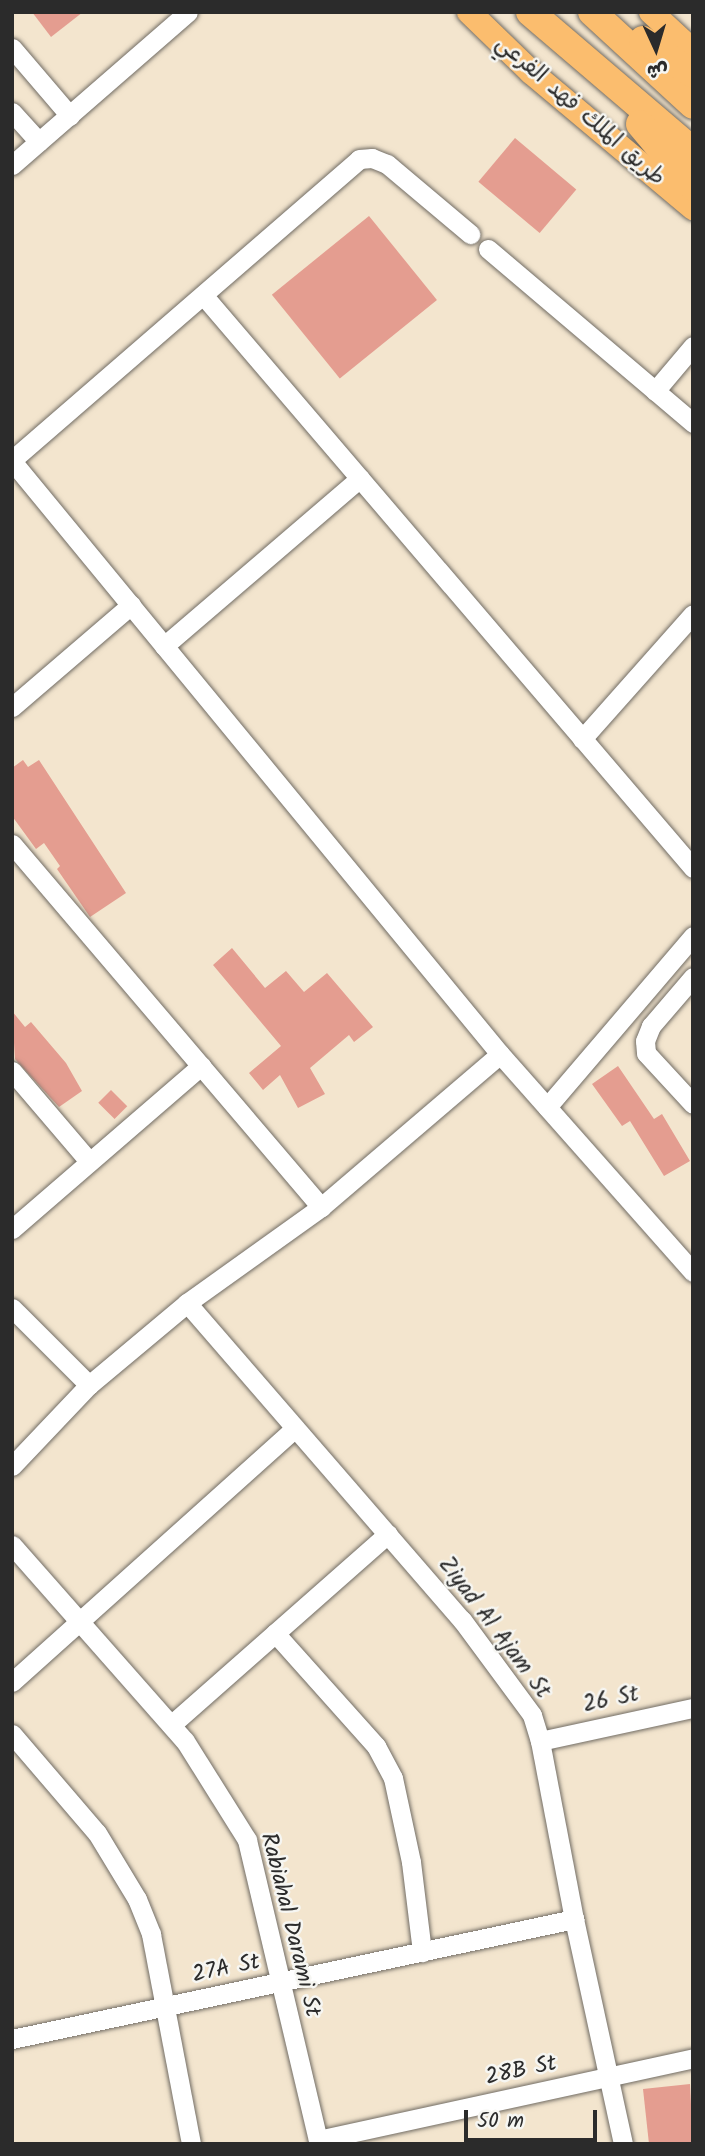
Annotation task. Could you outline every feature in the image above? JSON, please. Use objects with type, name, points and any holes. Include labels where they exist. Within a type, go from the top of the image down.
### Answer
[{"type":"highway","points":[[530,12],[693,151]]},
{"type":"highway","points":[[592,12],[693,105]]},
{"type":"highway","points":[[602,12],[693,74]]},
{"type":"highway","points":[[589,63],[693,187]]},
{"type":"main road","name":"طريق الملك فهد الفرعي","points":[[469,12],[531,72],[693,208]]},
{"type":"main road","points":[[651,12],[693,51]]},
{"type":"street","points":[[12,165],[188,12]]},
{"type":"street","points":[[12,48],[70,116]]},
{"type":"street","points":[[12,112],[39,142]]},
{"type":"street","points":[[470,234],[387,164],[372,158],[359,159],[12,460],[500,1054],[693,1272]]},
{"type":"street","points":[[488,249],[693,423]]},
{"type":"street","points":[[203,295],[693,868]]},
{"type":"street","points":[[655,391],[693,346]]},
{"type":"street","points":[[164,646],[360,478]]},
{"type":"street","points":[[12,707],[131,605]]},
{"type":"street","points":[[582,738],[693,614]]},
{"type":"street","points":[[12,844],[321,1208]]},
{"type":"street","points":[[547,1107],[693,936]]},
{"type":"street","points":[[693,977],[651,1026],[645,1041],[646,1053],[693,1104]]},
{"type":"street","points":[[12,1466],[89,1385],[187,1303],[321,1208],[500,1054]]},
{"type":"street","points":[[12,1229],[201,1066]]},
{"type":"street","points":[[12,1071],[89,1161]]},
{"type":"street","name":"Ziyad Al Ajam St","points":[[187,1303],[462,1620],[532,1715],[540,1741],[573,1919],[623,2144]]},
{"type":"street","points":[[12,1308],[89,1385]]},
{"type":"street","points":[[12,1682],[81,1623],[295,1428]]},
{"type":"street","points":[[171,1725],[388,1534]]},
{"type":"street","name":"Rabiahal Darami St","points":[[12,1545],[186,1741],[247,1840],[318,2142]]},
{"type":"street","points":[[275,1633],[376,1746],[393,1778],[411,1862],[422,1952]]},
{"type":"street","name":"26 St","points":[[540,1741],[693,1708]]},
{"type":"street","points":[[12,1734],[97,1833],[137,1899],[151,1934],[191,2144]]},
{"type":"street","name":"27A St","points":[[12,2039],[573,1919]]},
{"type":"street","name":"28B St","points":[[318,2142],[693,2058]]},
{"type":"building","points":[[32,12],[83,12],[51,37]]},
{"type":"building","points":[[515,138],[576,189],[540,233],[478,182]]},
{"type":"building","points":[[369,216],[437,300],[340,379],[272,295]]},
{"type":"building","points":[[23,760],[28,767],[39,760],[126,893],[90,917],[57,869],[60,866],[44,843],[36,849],[12,816],[12,768]]},
{"type":"building","points":[[232,948],[265,988],[286,971],[304,992],[327,973],[373,1027],[354,1042],[349,1035],[310,1068],[325,1094],[298,1108],[280,1075],[263,1090],[249,1073],[281,1046],[213,965]]},
{"type":"building","points":[[12,1011],[25,1027],[31,1022],[66,1063],[82,1091],[59,1107],[15,1059]]},
{"type":"building","points":[[618,1066],[654,1119],[662,1114],[690,1161],[664,1176],[630,1121],[622,1126],[592,1084]]},
{"type":"building","points":[[111,1090],[127,1106],[115,1119],[98,1103]]},
{"type":"building","points":[[690,2084],[693,2144],[649,2144],[643,2089]]}]
